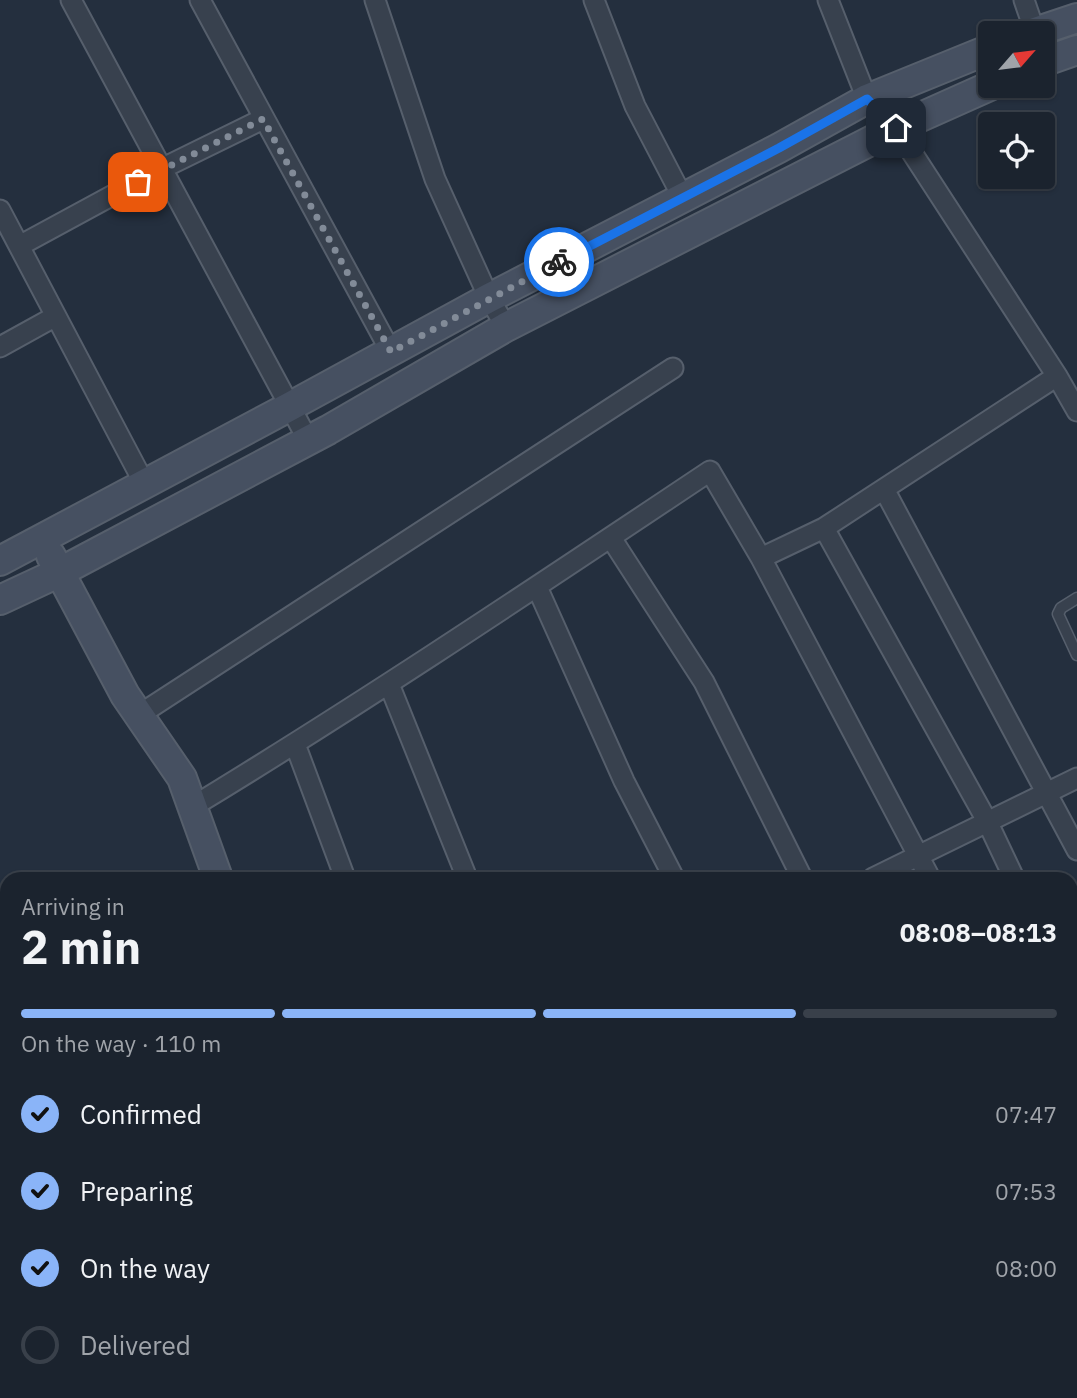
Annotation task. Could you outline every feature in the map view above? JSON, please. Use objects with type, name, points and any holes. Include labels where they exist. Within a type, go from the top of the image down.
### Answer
[{"type":"street","points":[[71,0],[308,440]]},
{"type":"street","points":[[200,0],[391,352]]},
{"type":"street","points":[[375,0],[435,179],[489,298],[506,327]]},
{"type":"street","points":[[594,0],[635,106],[683,198]]},
{"type":"street","points":[[828,0],[867,99],[896,128],[1077,411]]},
{"type":"street","points":[[1024,0],[1030,21]]},
{"type":"street","points":[[1055,26],[1077,18]]},
{"type":"street","points":[[1055,58],[1077,50]]},
{"type":"street","points":[[0,561],[489,298],[867,99],[978,55]]},
{"type":"street","points":[[0,600],[60,572],[308,440],[506,327],[896,128],[978,91]]},
{"type":"street","points":[[19,246],[161,169],[263,119]]},
{"type":"street","points":[[0,210],[144,483]]},
{"type":"street","points":[[0,347],[56,316]]},
{"type":"street","points":[[139,715],[673,368]]},
{"type":"street","points":[[761,558],[824,528],[1057,376]]},
{"type":"street","points":[[192,807],[389,684],[710,471],[761,558],[927,872]]},
{"type":"street","points":[[884,489],[1077,850]]},
{"type":"street","points":[[824,528],[987,821],[1011,872]]},
{"type":"street","points":[[611,538],[704,682],[799,872]]},
{"type":"street","points":[[41,539],[125,695],[182,778],[216,872]]},
{"type":"street","points":[[537,587],[624,781],[671,872]]},
{"type":"street","points":[[389,684],[465,872]]},
{"type":"street","points":[[295,744],[343,872]]},
{"type":"street","points":[[887,872],[1077,778]]},
{"type":"lane","points":[[1077,598],[1061,608],[1058,614],[1077,655]]},
{"type":"way so far","points":[[138,182],[263,119],[391,352],[559,262]]},
{"type":"route","points":[[559,262],[779,148],[867,99],[896,128]]}]
